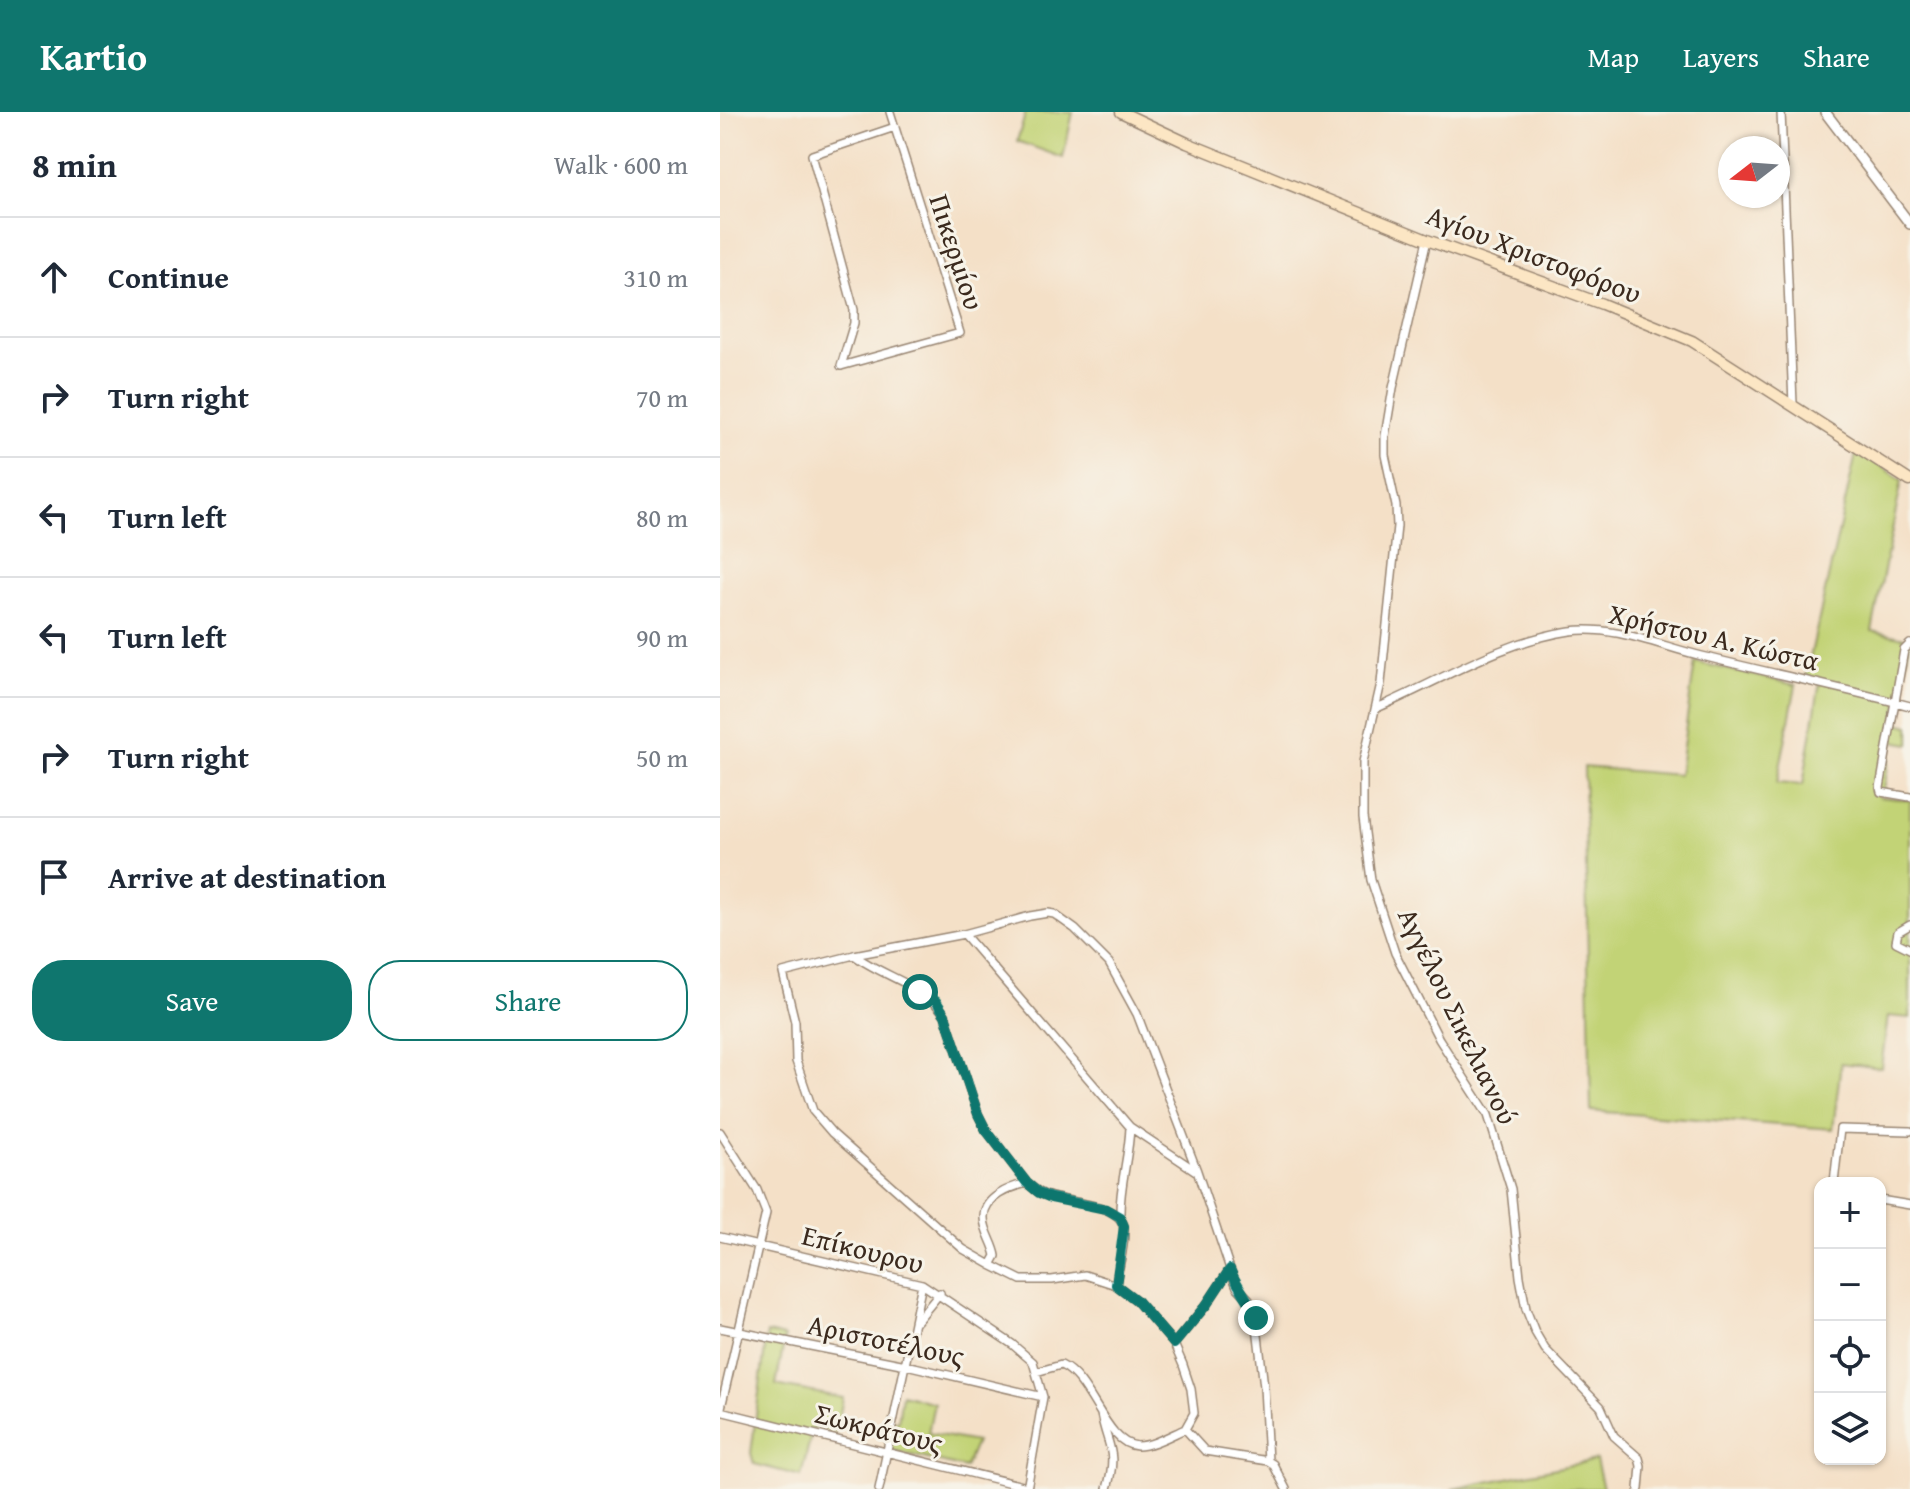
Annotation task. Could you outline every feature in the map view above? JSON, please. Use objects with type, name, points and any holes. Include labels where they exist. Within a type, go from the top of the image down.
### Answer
[{"type":"main road","name":"Αγίου Χριστοφόρου","points":[[1121,112],[1187,143],[1427,240],[1602,304],[1692,341],[1910,481]]},
{"type":"street","name":"Πικερμίου","points":[[890,112],[895,127],[960,333],[841,366],[854,323],[854,310],[812,155],[895,127]]},
{"type":"street","points":[[1781,112],[1793,404]]},
{"type":"street","points":[[1825,112],[1910,224]]},
{"type":"street","name":"Αγγέλου Σικελιανού","points":[[1427,240],[1385,436],[1385,455],[1397,526],[1377,708],[1363,762],[1363,817],[1371,880],[1395,953],[1439,1039],[1488,1115],[1511,1189],[1520,1277],[1526,1309],[1535,1332],[1545,1349],[1601,1407],[1614,1436],[1639,1458],[1639,1489]]},
{"type":"street","name":"Χρήστου Α. Κώστα","points":[[1377,708],[1494,654],[1545,636],[1580,630],[1636,637],[1910,706]]},
{"type":"street","points":[[1908,645],[1894,702],[1881,792],[1910,797]]},
{"type":"street","points":[[1036,1372],[1061,1365],[1069,1369],[1101,1410],[1116,1436],[1127,1444],[1140,1446],[1185,1429],[1194,1413],[1191,1389],[1174,1344],[1136,1300],[1116,1285],[1085,1275],[1052,1280],[1021,1280],[991,1265],[963,1249],[820,1121],[813,1111],[796,1061],[795,1022],[783,973],[1048,913],[1075,929],[1093,946],[1109,963],[1137,1014],[1237,1287],[1249,1299],[1256,1318],[1268,1461]]},
{"type":"street","points":[[1910,925],[1898,932],[1896,942],[1910,949]]},
{"type":"street","points":[[964,934],[1130,1127],[1197,1171]]},
{"type":"street","points":[[854,955],[936,1001],[945,1015],[978,1114],[986,1130],[1027,1183],[1051,1198],[1106,1209],[1120,1217]]},
{"type":"street","points":[[1116,1285],[1124,1226],[1120,1217],[1119,1192],[1130,1152],[1130,1127]]},
{"type":"street","points":[[1835,1177],[1840,1129],[1910,1131]]},
{"type":"street","points":[[720,1132],[757,1190],[766,1213],[720,1412]]},
{"type":"street","points":[[991,1265],[996,1256],[983,1217],[986,1207],[1010,1187],[1027,1183]]},
{"type":"street","points":[[1886,1201],[1910,1205]]},
{"type":"street","name":"Επίκουρου","points":[[720,1237],[922,1284],[940,1293],[1033,1362],[1043,1397]]},
{"type":"street","points":[[1174,1344],[1207,1304],[1230,1269]]},
{"type":"street","points":[[879,1489],[922,1284]]},
{"type":"street","points":[[915,1323],[940,1293]]},
{"type":"street","name":"Αριστοτέλους","points":[[720,1328],[906,1365],[1043,1397]]},
{"type":"street","points":[[1027,1488],[1043,1397]]},
{"type":"street","points":[[1101,1410],[1104,1429],[1112,1444],[1113,1459],[1107,1489]]},
{"type":"street","name":"Σωκράτους","points":[[720,1412],[1027,1488]]},
{"type":"street","points":[[1185,1429],[1205,1451],[1268,1461],[1273,1464],[1286,1489]]},
{"type":"green space","points":[[1026,112],[1073,112],[1063,158],[1017,141]]},
{"type":"green space","points":[[1857,450],[1902,480],[1872,631],[1910,639],[1895,722],[1910,726],[1910,744],[1892,741],[1884,790],[1878,792],[1878,797],[1910,800],[1910,1018],[1888,1016],[1881,1068],[1841,1063],[1833,1129],[1591,1111],[1584,767],[1679,775],[1695,662],[1796,685],[1777,783],[1803,785],[1820,681],[1806,676]]},
{"type":"green space","points":[[767,1333],[785,1337],[776,1385],[843,1398],[836,1433],[813,1427],[801,1476],[754,1464],[751,1453]]},
{"type":"green space","points":[[902,1394],[934,1403],[928,1433],[976,1442],[965,1468],[886,1449],[891,1420],[898,1421]]},
{"type":"green space","points":[[1596,1460],[1603,1489],[1452,1489]]},
{"type":"route","points":[[920,992],[936,1001],[945,1015],[978,1114],[986,1130],[1027,1183],[1051,1198],[1106,1209],[1120,1217],[1124,1226],[1116,1285],[1136,1300],[1174,1344],[1207,1304],[1230,1269],[1237,1287],[1253,1306],[1256,1318]]}]
